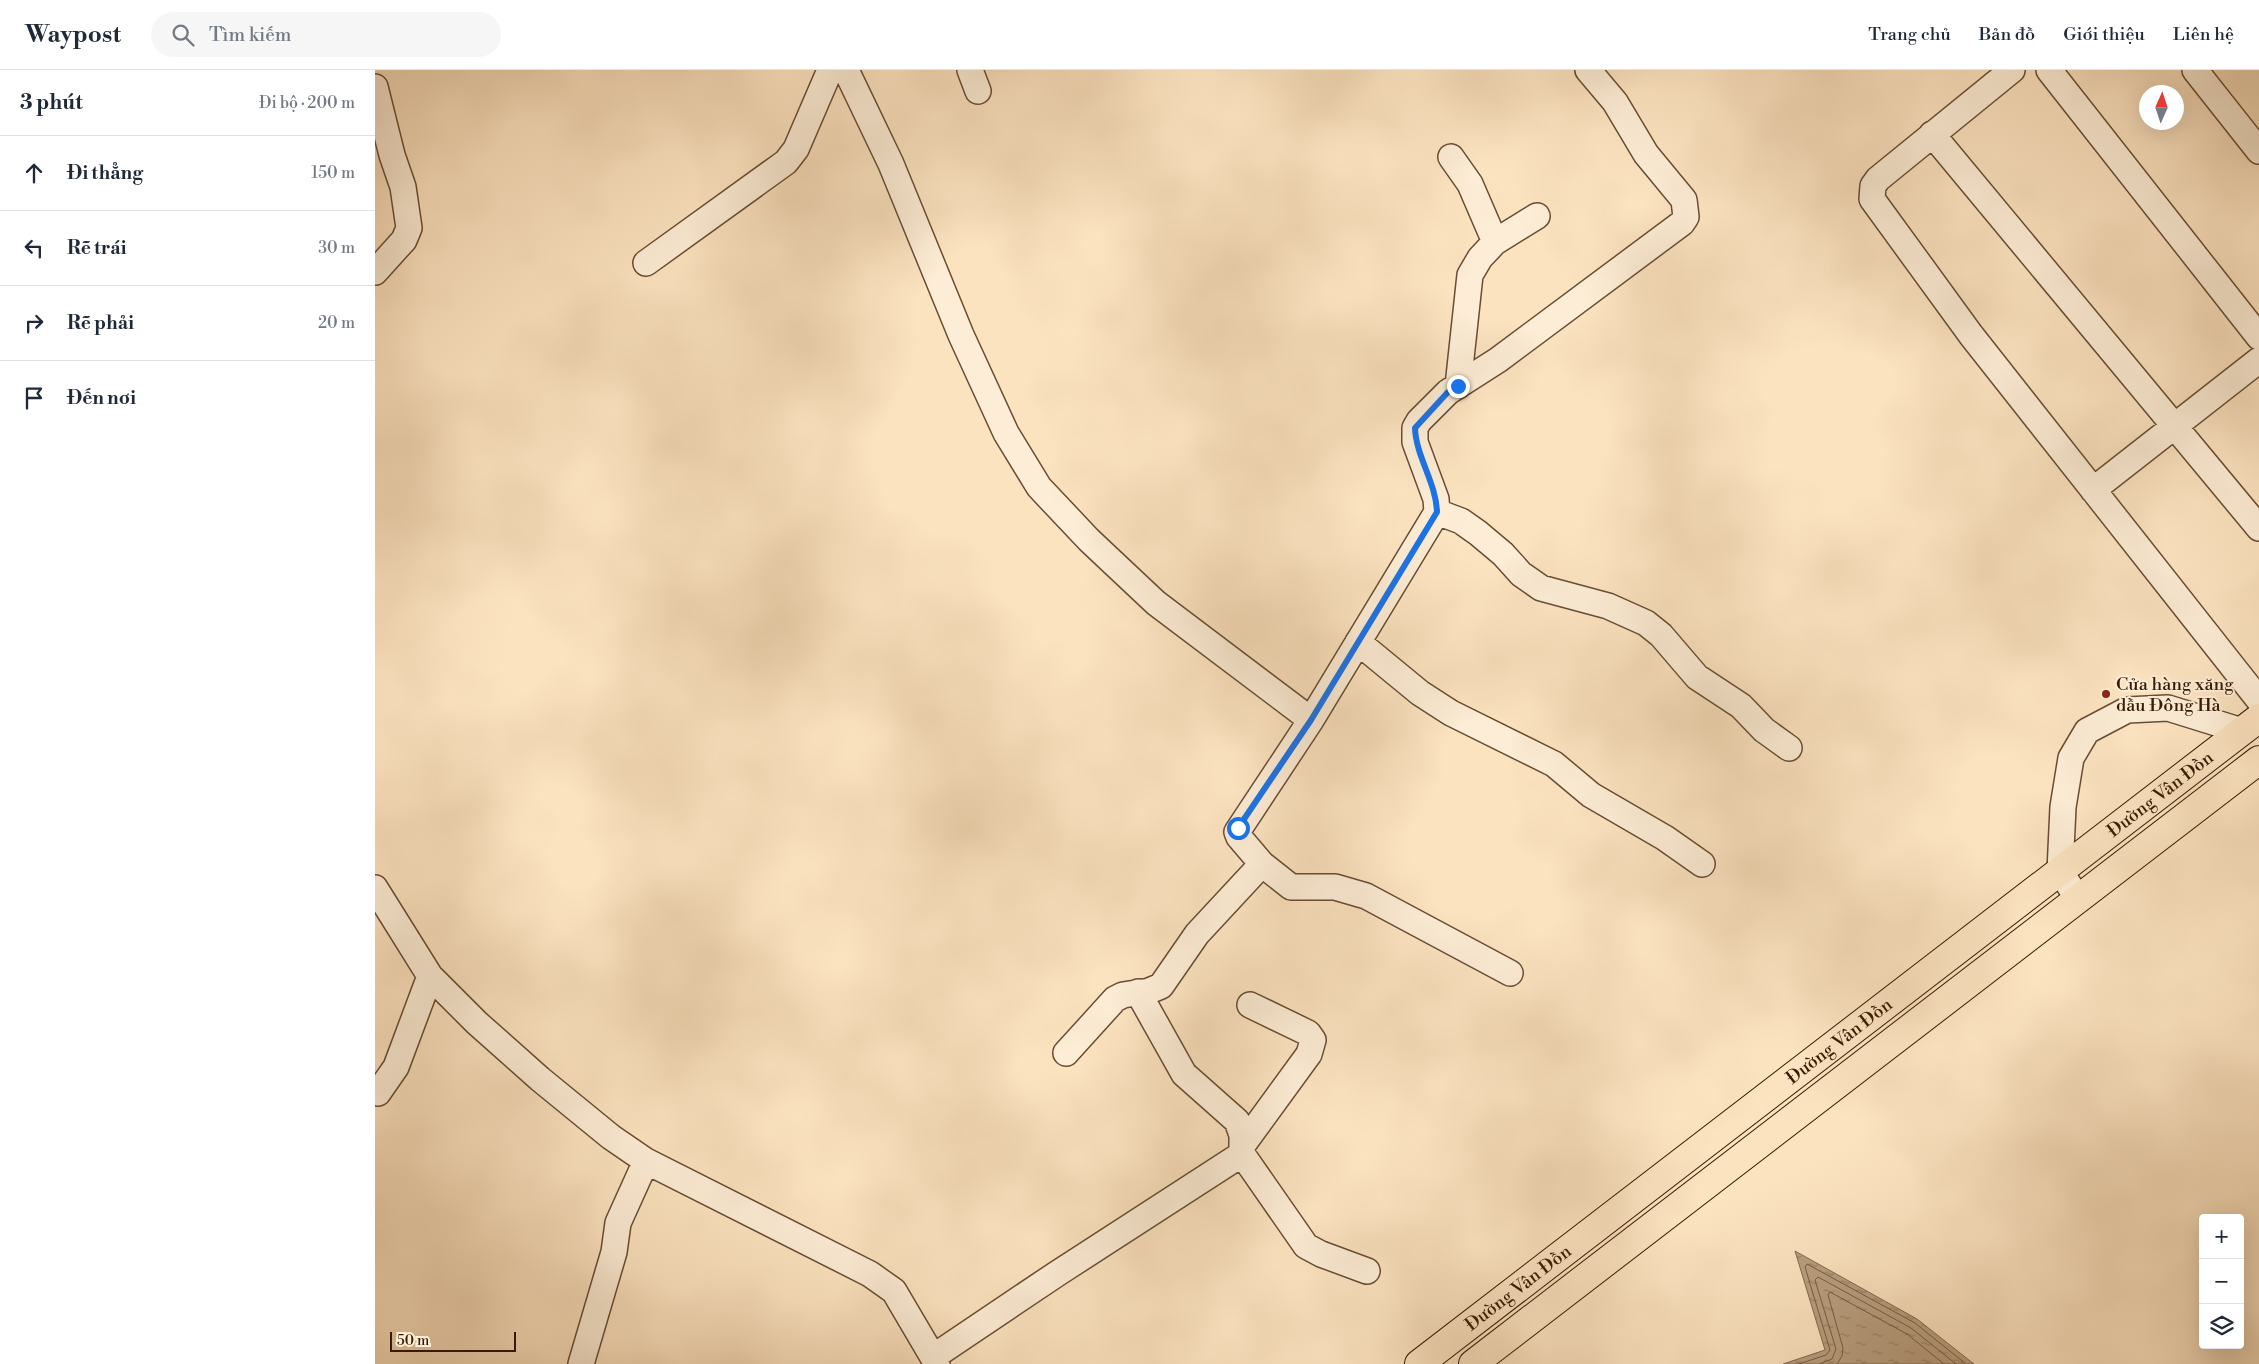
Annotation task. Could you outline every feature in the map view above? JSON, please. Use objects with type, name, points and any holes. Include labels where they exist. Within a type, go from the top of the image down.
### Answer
[{"type":"main road","name":"Đường Vân Đồn","points":[[1419,1364],[2251,725]]},
{"type":"main road","name":"Đường Vân Đồn","points":[[1473,1364],[2259,760]]},
{"type":"main road","points":[[1486,1313],[1506,1339]]},
{"type":"street","points":[[646,263],[786,162],[796,149],[830,70]]},
{"type":"street","points":[[846,70],[891,164],[961,335],[998,415],[1039,486],[1089,540],[1155,603],[1311,720]]},
{"type":"street","points":[[1510,973],[1366,896],[1335,887],[1291,887],[1262,864],[1239,837],[1238,828],[1311,720],[1437,512],[1436,499],[1415,442],[1415,428],[1448,392],[1498,360],[1682,223],[1686,217],[1684,200],[1649,158],[1615,102],[1588,70]]},
{"type":"street","points":[[2011,70],[1878,179],[1873,186],[1872,198],[1971,335],[2259,700]]},
{"type":"street","points":[[2049,70],[2259,337]]},
{"type":"street","points":[[2195,70],[2259,152]]},
{"type":"street","points":[[375,87],[391,155],[403,187],[409,228],[404,240],[375,272]]},
{"type":"street","points":[[1932,134],[2259,528]]},
{"type":"street","points":[[1451,157],[1470,184],[1495,242]]},
{"type":"street","points":[[1458,386],[1470,275],[1480,258],[1495,242],[1537,216]]},
{"type":"street","points":[[2093,490],[2259,360]]},
{"type":"street","points":[[1437,512],[1461,521],[1478,533],[1503,554],[1521,574],[1541,588],[1609,606],[1646,623],[1661,635],[1697,677],[1741,706],[1764,730],[1789,748]]},
{"type":"street","points":[[1358,642],[1420,693],[1451,713],[1554,764],[1598,799],[1665,838],[1702,864]]},
{"type":"street","points":[[2078,899],[2060,871],[2063,807],[2071,758],[2087,731],[2127,710],[2168,708],[2251,725]]},
{"type":"street","points":[[1067,1053],[1108,1006],[1123,994],[1161,986],[1197,934],[1262,864]]},
{"type":"street","points":[[375,888],[430,976],[477,1023],[540,1079],[611,1137],[647,1161],[870,1274],[894,1291],[935,1361],[1057,1273],[1242,1150],[1309,1054],[1313,1040],[1308,1033],[1250,1005]]},
{"type":"street","points":[[377,1093],[396,1067],[430,976]]},
{"type":"street","points":[[1138,992],[1184,1074],[1237,1121],[1242,1150],[1306,1246],[1321,1254],[1367,1271]]},
{"type":"street","points":[[581,1364],[614,1252],[618,1223],[647,1161]]},
{"type":"water","points":[[1795,1251],[1917,1319],[1974,1364],[1783,1364],[1825,1350]]},
{"type":"place","name":"Cửa hàng xăng dầu Đông Hà","points":[[2106,694]]},
{"type":"route","points":[[1238,828],[1311,720],[1437,512],[1436,499],[1415,442],[1415,428],[1419,421],[1448,392],[1458,386]]}]
